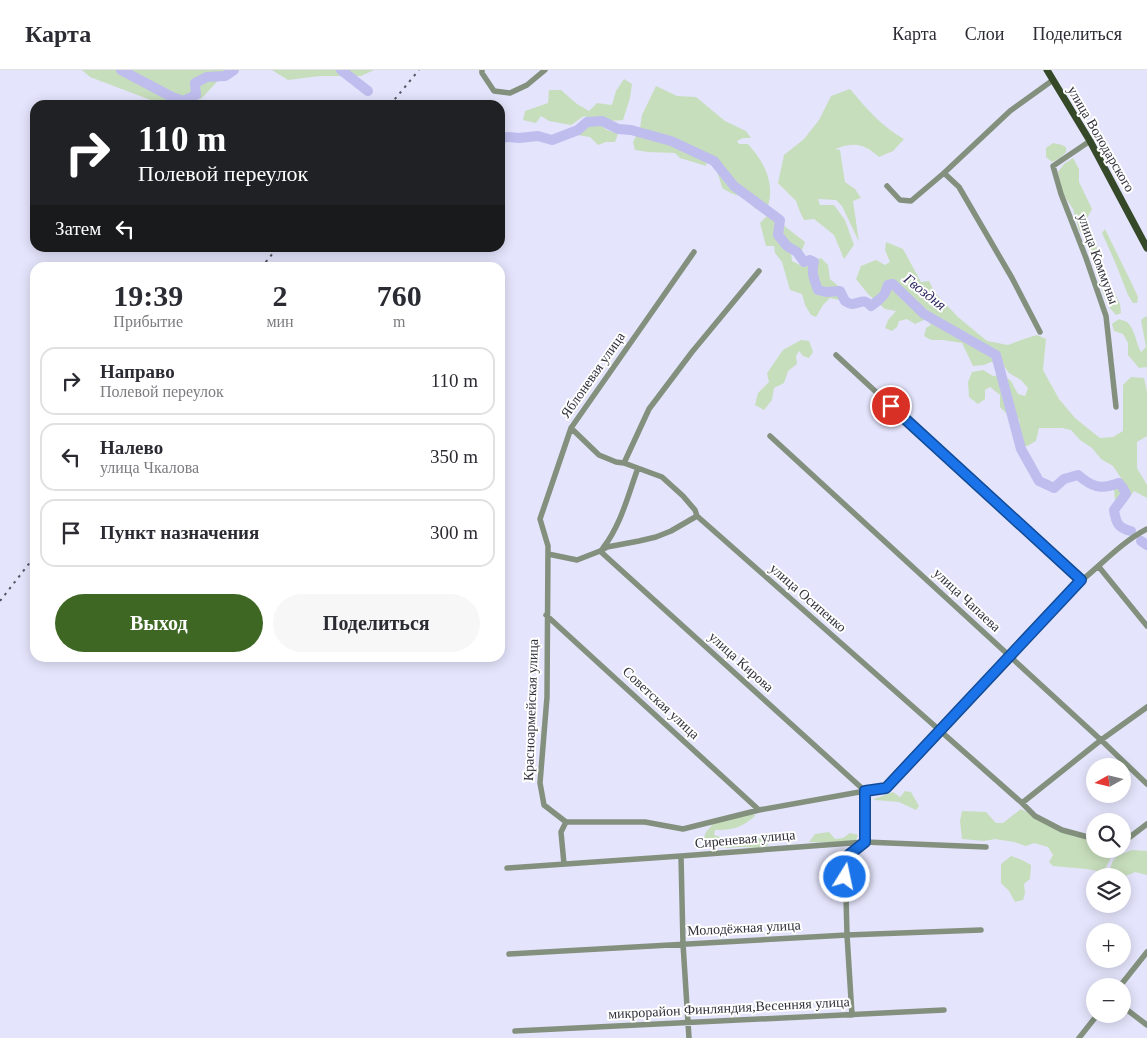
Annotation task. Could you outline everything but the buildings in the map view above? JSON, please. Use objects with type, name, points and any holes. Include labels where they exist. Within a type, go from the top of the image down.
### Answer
[{"type":"main road","name":"улица Володарского","points":[[1047,70],[1090,141],[1147,248]]},
{"type":"street","points":[[482,70],[494,91],[510,92],[527,85],[545,70]]},
{"type":"street","points":[[887,186],[900,200],[911,201],[1010,111],[1052,80]]},
{"type":"street","name":"улица Коммуны","points":[[1090,141],[1053,166],[1061,194],[1106,316],[1116,406]]},
{"type":"street","points":[[944,173],[958,187],[1012,278],[1040,332]]},
{"type":"street","name":"Яблоневая улица","points":[[548,554],[548,546],[540,519],[571,428],[694,252]]},
{"type":"street","points":[[624,463],[649,409],[692,352],[759,271]]},
{"type":"street","points":[[836,355],[1081,580]]},
{"type":"street","name":"улица Осипенко","points":[[571,428],[599,455],[662,477],[683,496],[695,510],[697,516],[1035,816],[1062,830],[1086,837]]},
{"type":"street","name":"улица Чапаева","points":[[770,436],[1147,784]]},
{"type":"street","points":[[600,551],[617,526],[638,468]]},
{"type":"street","points":[[548,554],[577,560],[607,547],[639,542],[663,534],[697,516]]},
{"type":"street","points":[[564,864],[560,832],[566,822],[645,822],[683,828],[759,810],[886,788],[1081,580],[1119,547],[1147,529]]},
{"type":"street","name":"улица Кирова","points":[[600,551],[865,791]]},
{"type":"street","name":"Красноармейская улица","points":[[548,554],[546,615],[547,697],[540,783],[544,805],[566,822]]},
{"type":"street","points":[[1098,567],[1147,626]]},
{"type":"street","name":"Советская улица","points":[[546,615],[759,810]]},
{"type":"street","points":[[1022,803],[1101,740],[1147,707]]},
{"type":"street","points":[[852,1015],[845,858],[865,842],[865,791]]},
{"type":"street","points":[[1131,836],[1147,824]]},
{"type":"street","name":"Сиреневая улица","points":[[507,868],[865,842],[986,847]]},
{"type":"street","points":[[681,856],[683,944],[690,1038]]},
{"type":"street","name":"Молодёжная улица","points":[[509,954],[847,935],[981,930]]},
{"type":"street","points":[[1126,978],[1147,952]]},
{"type":"street","name":"микрорайон Финляндия,Весенняя улица","points":[[515,1031],[944,1010]]},
{"type":"street","points":[[1131,1013],[1147,1025]]},
{"type":"street","points":[[1079,1038],[1091,1023]]},
{"type":"green space","points":[[82,70],[228,70],[201,99],[186,100],[151,100],[90,77]]},
{"type":"green space","points":[[272,70],[374,70],[361,76],[320,76],[288,80]]},
{"type":"green space","points":[[624,79],[632,84],[623,120],[613,121],[584,116],[571,125],[549,121],[541,116],[536,123],[523,120],[525,111],[548,103],[549,90],[561,90],[577,104],[589,111],[597,103],[612,105],[616,91]]},
{"type":"green space","points":[[656,86],[677,96],[696,97],[725,121],[746,131],[751,138],[743,138],[737,141],[739,144],[748,144],[759,158],[767,173],[770,189],[768,206],[755,209],[746,197],[733,194],[722,188],[716,170],[707,155],[640,128],[642,115]]},
{"type":"green space","points":[[850,89],[881,123],[904,139],[893,151],[879,157],[863,146],[858,145],[848,145],[835,149],[840,150],[845,182],[855,189],[861,198],[853,201],[859,242],[842,206],[836,200],[818,199],[820,205],[834,205],[845,220],[854,245],[844,259],[834,235],[814,219],[804,220],[796,201],[778,183],[784,155],[804,139],[819,120],[831,96]]},
{"type":"green space","points":[[597,123],[607,130],[618,134],[615,142],[606,142],[598,145],[590,137],[577,135],[583,128]]},
{"type":"green space","points":[[636,136],[690,152],[707,161],[706,166],[680,158],[675,153],[635,150],[633,142]]},
{"type":"green space","points":[[1053,143],[1066,147],[1066,152],[1052,162],[1046,157],[1046,148]]},
{"type":"green space","points":[[1073,158],[1079,169],[1079,182],[1092,209],[1085,222],[1120,304],[1121,313],[1116,315],[1109,307],[1102,291],[1099,273],[1086,239],[1079,230],[1073,209],[1063,194],[1058,172],[1064,164]]},
{"type":"green space","points":[[769,214],[805,242],[801,253],[791,254],[792,261],[802,266],[821,258],[828,265],[830,279],[844,291],[845,296],[839,300],[830,298],[816,317],[811,315],[805,305],[802,294],[790,290],[782,262],[775,253],[774,246],[766,246],[760,223]]},
{"type":"green space","points":[[1105,229],[1138,297],[1137,303],[1133,303],[1128,295],[1102,233]]},
{"type":"green space","points":[[886,242],[903,249],[921,282],[929,281],[935,293],[958,317],[987,341],[1008,345],[1037,335],[1046,339],[1043,370],[1059,399],[1075,418],[1100,438],[1113,437],[1123,431],[1123,385],[1131,377],[1144,378],[1147,392],[1147,436],[1137,442],[1137,468],[1147,485],[1147,498],[1134,491],[1125,503],[1115,500],[1114,489],[1121,478],[1113,466],[1101,459],[1092,448],[1080,440],[1071,430],[1039,428],[1036,441],[1027,446],[1016,446],[1013,437],[1020,427],[1019,419],[1008,415],[1000,407],[1000,395],[990,387],[985,390],[985,399],[978,404],[969,397],[968,382],[972,372],[983,370],[993,376],[1003,375],[1011,381],[1018,394],[1025,396],[1028,388],[1021,380],[1009,373],[1004,366],[991,362],[973,366],[962,343],[931,340],[924,336],[926,328],[931,325],[926,319],[915,324],[907,319],[899,321],[897,327],[892,331],[885,328],[888,320],[896,311],[885,309],[868,294],[856,279],[861,266],[876,260],[885,265],[890,262],[885,250]]},
{"type":"green space","points":[[1146,316],[1147,367],[1139,368],[1128,355],[1128,343],[1123,334],[1114,331],[1112,324],[1119,319],[1127,322],[1132,328],[1141,352],[1146,347],[1141,320]]},
{"type":"green space","points":[[801,340],[809,341],[813,352],[809,358],[803,356],[799,351],[796,356],[797,364],[788,371],[784,383],[774,388],[772,400],[764,410],[755,405],[758,393],[769,382],[767,373],[783,350]]},
{"type":"green space","points":[[905,791],[911,792],[919,806],[916,810],[899,802],[874,799],[893,792],[900,797]]},
{"type":"green space","points":[[1021,809],[1045,822],[1086,838],[1086,858],[1110,858],[1110,860],[1105,868],[1086,869],[1053,866],[1049,862],[1053,855],[1048,847],[1034,843],[1026,846],[995,839],[984,841],[962,839],[960,821],[962,811],[986,812],[996,823],[1003,823]]},
{"type":"green space","points":[[752,812],[755,816],[741,826],[727,830],[715,830],[714,835],[724,838],[738,836],[752,840],[760,838],[769,845],[758,848],[725,848],[712,846],[703,840],[706,832],[713,824]]},
{"type":"green space","points":[[829,832],[835,839],[843,838],[850,833],[858,835],[856,840],[845,843],[809,842],[815,834]]},
{"type":"green space","points":[[1131,850],[1147,851],[1147,875],[1135,872],[1131,874],[1131,868],[1111,868],[1115,858],[1131,858]]},
{"type":"green space","points":[[1011,856],[1031,865],[1030,879],[1024,884],[1025,893],[1023,900],[1015,902],[1009,891],[1001,883],[1001,864]]},
{"type":"waterway","name":"Гвоздня","points":[[121,70],[180,100]]},
{"type":"waterway","name":"Гвоздня","points":[[185,100],[196,95],[195,83],[207,77],[225,76],[234,70]]},
{"type":"waterway","name":"Гвоздня","points":[[341,70],[368,91]]},
{"type":"waterway","name":"Гвоздня","points":[[505,137],[538,136],[552,140],[578,130],[587,122],[602,121],[618,129],[631,130],[671,141],[714,161],[734,186],[780,220],[778,235],[787,246],[797,252],[804,262],[810,260],[814,262],[813,273],[818,290],[826,292],[840,291],[845,301],[849,303],[864,301],[871,306],[884,294],[888,285],[893,284],[924,314],[996,355],[1021,449],[1039,481],[1054,488],[1064,479],[1078,475],[1092,485],[1101,487],[1119,483],[1126,494],[1114,510],[1118,524],[1131,531]]},
{"type":"waterway","name":"Гвоздня","points":[[1141,541],[1147,545]]},
{"type":"railway","points":[[394,100],[419,70]]},
{"type":"railway","points":[[266,262],[274,252]]},
{"type":"railway","points":[[0,601],[30,562]]},
{"type":"route","points":[[845,877],[845,858],[865,842],[865,791],[886,788],[1081,580],[891,406]]}]
